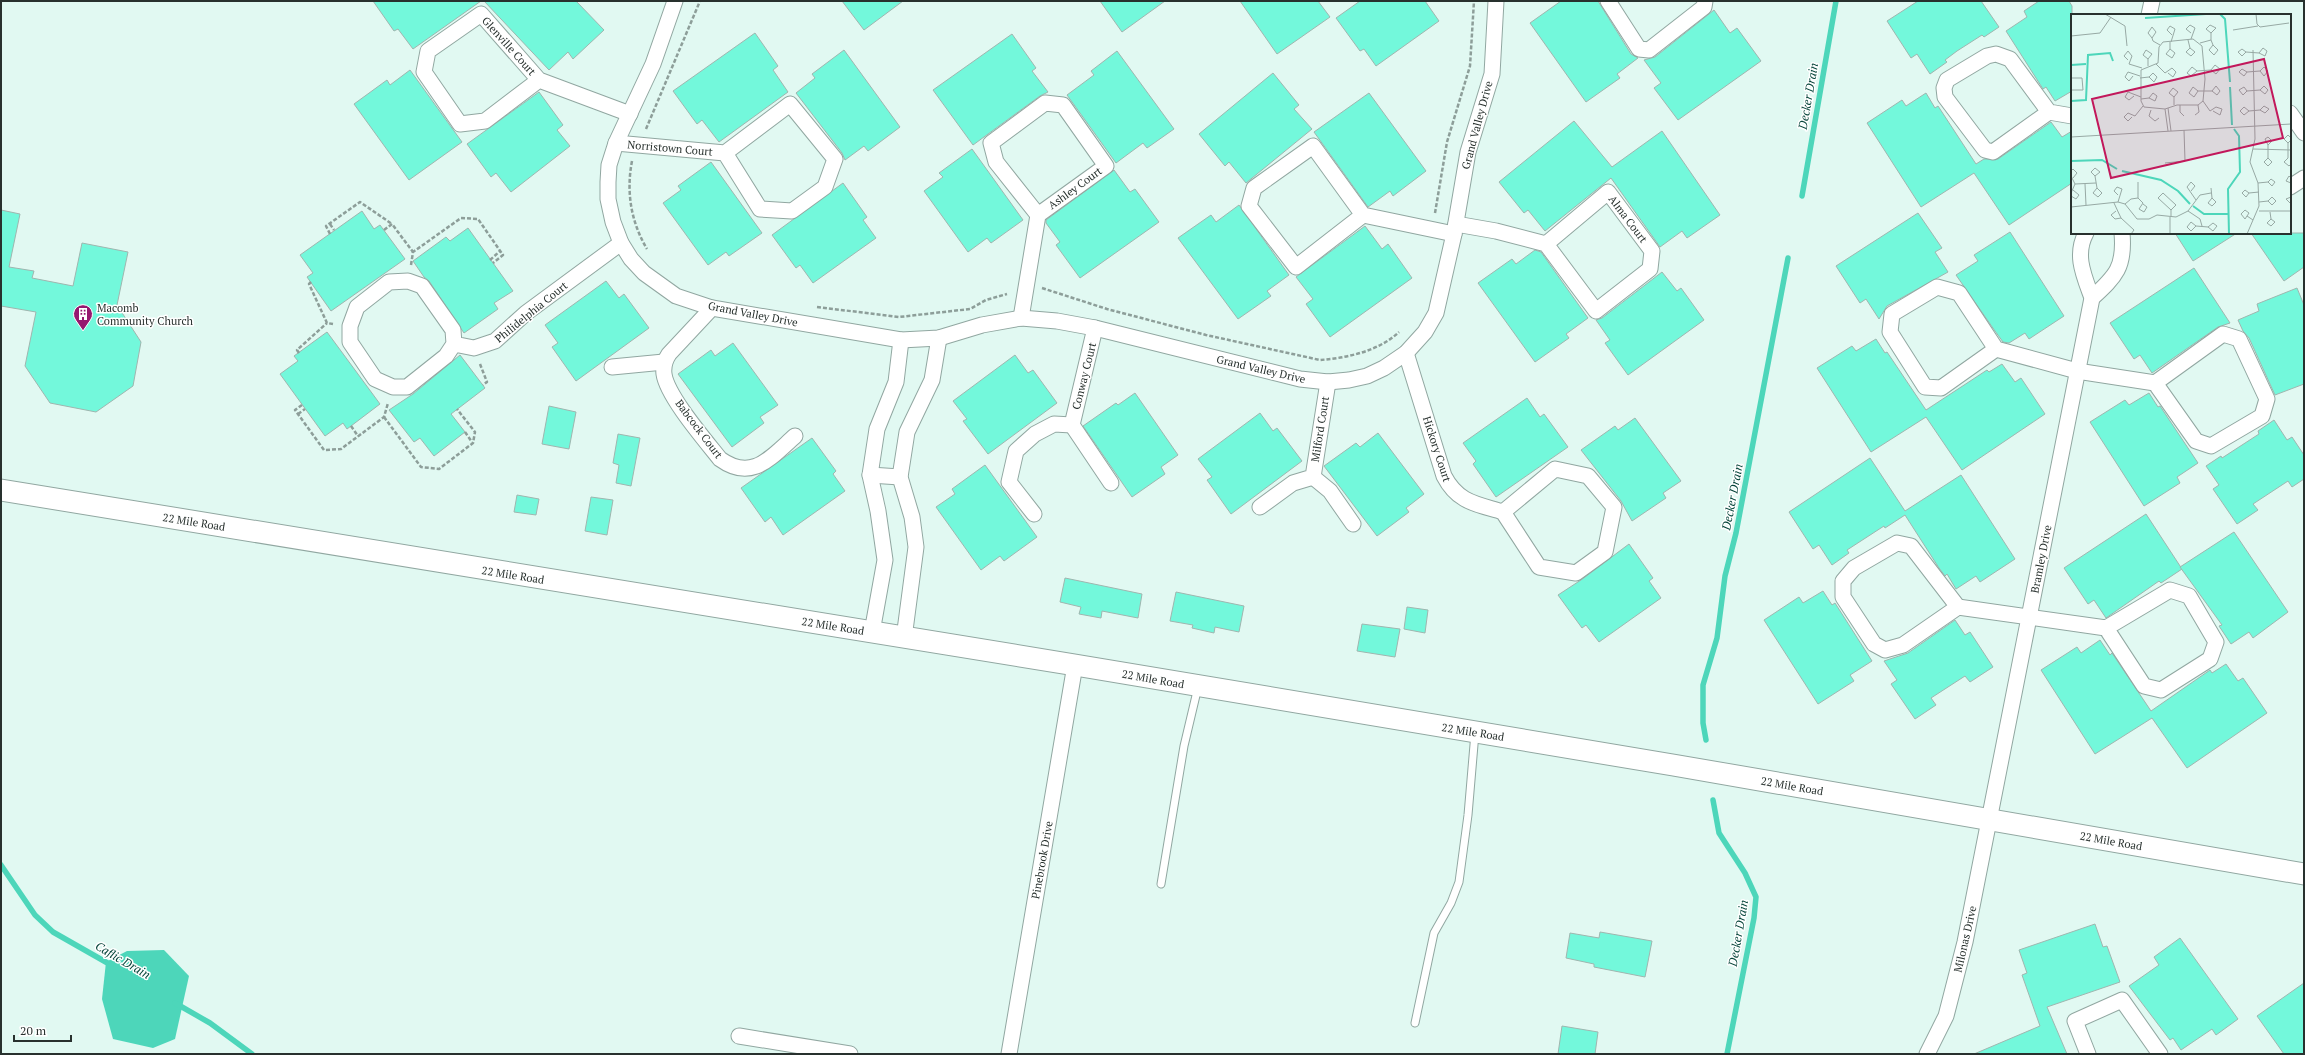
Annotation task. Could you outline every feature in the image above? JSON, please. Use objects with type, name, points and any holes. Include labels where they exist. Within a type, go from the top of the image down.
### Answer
[{"type":"street","name":"Grand Valley Drive","points":[[675,1],[653,64],[616,143],[610,165],[608,199],[613,222],[621,243],[631,259],[658,285],[676,296],[712,308],[901,340],[939,338],[982,324],[1021,318],[1057,321],[1095,328],[1300,379],[1328,382],[1368,376],[1384,368],[1406,353],[1425,332],[1436,313],[1455,229],[1468,152],[1492,74],[1496,1]]},
{"type":"street","points":[[1608,1],[1640,49],[1649,50],[1704,7],[1705,1]]},
{"type":"street","points":[[2149,14],[2152,1]]},
{"type":"street","name":"Glenville Court","points":[[539,80],[485,121],[460,124],[424,72],[428,51],[481,14],[539,80],[630,114]]},
{"type":"street","points":[[2049,112],[1993,152],[1985,150],[1945,97],[1944,88],[1947,80],[1987,56],[1996,54],[2010,59],[2049,112],[2071,116]]},
{"type":"street","name":"Ashley Court","points":[[1021,318],[1038,215],[1106,166],[1063,106],[1045,103],[991,143],[996,162],[1038,215]]},
{"type":"street","name":"Norristown Court","points":[[616,143],[725,153],[790,104],[835,159],[825,187],[792,211],[760,209],[725,153]]},
{"type":"street","points":[[2291,114],[2304,133]]},
{"type":"street","points":[[1363,215],[1296,267],[1249,206],[1254,188],[1313,146],[1363,215],[1434,230],[1455,229],[1496,231],[1546,244]]},
{"type":"street","points":[[2291,186],[2304,178]]},
{"type":"street","name":"Alma Court","points":[[1608,192],[1652,251],[1650,269],[1596,311],[1546,244],[1608,192]]},
{"type":"street","points":[[2085,234],[2081,242],[2080,267],[2092,298],[2114,277],[2124,252],[2122,234]]},
{"type":"street","name":"Philidelphia Court","points":[[454,344],[474,348],[495,341],[526,313],[621,243]]},
{"type":"street","points":[[408,281],[422,286],[453,330],[454,344],[446,356],[407,386],[393,387],[375,379],[350,342],[350,326],[357,307],[389,282],[408,281]]},
{"type":"street","points":[[1996,349],[1941,388],[1925,387],[1890,332],[1892,314],[1937,287],[1959,293],[1996,349],[2077,371],[2155,384],[2196,442],[2211,446],[2262,416],[2267,399],[2239,339],[2223,334],[2155,384]]},
{"type":"street","name":"Bramley Drive","points":[[1988,820],[2030,618],[2092,298]]},
{"type":"street","points":[[612,367],[664,362],[678,343],[712,308]]},
{"type":"street","name":"Conway Court","points":[[1095,328],[1072,425],[1111,483]]},
{"type":"street","points":[[904,638],[916,547],[912,517],[900,477],[907,432],[932,380],[939,338]]},
{"type":"street","points":[[872,632],[885,560],[885,547],[870,475],[877,428],[896,382],[901,340]]},
{"type":"street","name":"Hickory Court","points":[[1406,353],[1444,476],[1450,488],[1461,498],[1503,512]]},
{"type":"street","name":"Babcock Court","points":[[664,362],[664,373],[668,388],[720,459],[732,467],[742,470],[755,467],[795,436]]},
{"type":"street","name":"Milford Court","points":[[1313,477],[1328,382]]},
{"type":"street","name":"Conway Court","points":[[1034,514],[1009,482],[1016,451],[1035,434],[1054,424],[1072,425]]},
{"type":"street","points":[[1555,469],[1588,476],[1614,507],[1605,552],[1576,573],[1539,567],[1503,512],[1555,469]]},
{"type":"street","points":[[870,475],[900,477]]},
{"type":"street","name":"Milford Court","points":[[1260,507],[1293,483],[1313,477]]},
{"type":"street","name":"Milford Court","points":[[1313,477],[1330,491],[1353,524]]},
{"type":"street","name":"22 Mile Road","points":[[1,490],[1075,665],[2304,874]]},
{"type":"street","points":[[1958,607],[1911,546],[1897,543],[1854,568],[1843,581],[1843,597],[1874,644],[1885,650],[1903,645],[1958,607],[2106,628],[2170,590],[2189,596],[2216,642],[2210,660],[2161,690],[2144,686],[2106,628]]},
{"type":"street","name":"Pinebrook Drive","points":[[1008,1054],[1075,665]]},
{"type":"street","name":"Milonas Drive","points":[[1927,1054],[1946,1016],[1954,986],[1975,897],[1988,820]]},
{"type":"street","points":[[2088,1054],[2075,1021],[2122,1000],[2160,1054]]},
{"type":"street","points":[[739,1036],[850,1054]]},
{"type":"lane","points":[[1161,884],[1184,746],[1198,686]]},
{"type":"lane","points":[[1415,1023],[1434,933],[1459,882],[1468,815],[1475,733]]},
{"type":"path","points":[[651,253],[637,227],[628,191],[633,157],[700,1]]},
{"type":"path","points":[[1434,230],[1447,142],[1470,66],[1474,1]]},
{"type":"path","points":[[330,234],[326,226],[360,202],[392,224],[413,252]]},
{"type":"path","points":[[408,281],[413,252],[461,218],[478,219],[503,255],[493,263]]},
{"type":"path","points":[[330,224],[334,230]]},
{"type":"path","points":[[384,230],[392,224]]},
{"type":"path","points":[[490,260],[500,251]]},
{"type":"path","points":[[311,282],[309,284],[327,323]]},
{"type":"path","points":[[810,306],[900,317],[922,315],[970,309],[986,300],[997,298],[1027,286],[1034,285],[1100,307],[1206,335],[1320,360],[1336,359],[1368,350],[1382,344],[1401,331]]},
{"type":"path","points":[[299,353],[297,350],[327,323],[350,326]]},
{"type":"path","points":[[474,348],[487,382],[483,385]]},
{"type":"path","points":[[302,405],[295,410],[324,450],[341,449],[384,418],[393,387]]},
{"type":"path","points":[[298,414],[305,409]]},
{"type":"path","points":[[384,418],[421,467],[439,469],[473,443],[475,432],[457,409]]},
{"type":"path","points":[[351,426],[358,436]]},
{"type":"path","points":[[465,432],[473,443]]},
{"type":"water","points":[[164,950],[189,976],[175,1039],[153,1048],[113,1039],[102,999],[106,962],[127,951]]},
{"type":"building","points":[[373,1],[481,1],[413,49],[398,29],[394,31]]},
{"type":"building","points":[[484,1],[576,1],[604,30],[573,59],[568,52],[549,70]]},
{"type":"building","points":[[842,1],[903,1],[864,30]]},
{"type":"building","points":[[1100,1],[1165,1],[1122,32]]},
{"type":"building","points":[[1240,1],[1318,1],[1330,17],[1277,54]]},
{"type":"building","points":[[1360,1],[1425,1],[1439,21],[1376,66],[1364,49],[1360,51],[1336,18]]},
{"type":"building","points":[[1561,1],[1598,1],[1631,54],[1638,58],[1617,74],[1620,78],[1586,102],[1530,23]]},
{"type":"building","points":[[1918,1],[1981,1],[1999,27],[1984,37],[1982,35],[1957,51],[1945,60],[1947,62],[1930,74],[1917,54],[1911,58],[1887,21]]},
{"type":"building","points":[[2039,1],[2069,1],[2072,6],[2071,92],[2055,101],[2046,87],[2043,89],[2006,31],[2027,17],[2024,11]]},
{"type":"building","points":[[1714,10],[1730,33],[1737,28],[1761,61],[1678,120],[1654,88],[1661,83],[1644,60],[1655,57]]},
{"type":"building","points":[[755,33],[778,66],[773,70],[788,92],[719,142],[702,120],[697,124],[673,91]]},
{"type":"building","points":[[1012,34],[1036,68],[1032,71],[1048,92],[1040,96],[973,145],[933,90]]},
{"type":"building","points":[[844,50],[900,127],[868,151],[864,146],[845,160],[842,153],[796,93],[815,78],[812,74]]},
{"type":"building","points":[[1117,51],[1174,129],[1147,148],[1143,143],[1116,163],[1067,95],[1094,75],[1091,71]]},
{"type":"building","points":[[410,70],[462,142],[409,180],[354,104],[387,80],[390,85]]},
{"type":"building","points":[[1273,73],[1299,105],[1294,109],[1312,129],[1246,183],[1229,162],[1225,166],[1199,134]]},
{"type":"building","points":[[539,92],[563,125],[557,130],[570,146],[511,192],[496,173],[491,177],[467,144]]},
{"type":"building","points":[[1369,93],[1426,171],[1393,196],[1390,191],[1368,207],[1314,132]]},
{"type":"building","points":[[1926,93],[1935,108],[1938,106],[1976,164],[1984,159],[1998,159],[2051,122],[2062,137],[2071,132],[2071,184],[2009,225],[1974,173],[1921,207],[1867,123],[1902,100],[1906,106]]},
{"type":"building","points":[[1574,121],[1612,167],[1662,131],[1720,215],[1687,238],[1682,231],[1660,247],[1611,178],[1545,231],[1528,210],[1524,213],[1499,182]]},
{"type":"building","points":[[972,149],[1023,220],[991,243],[987,238],[968,252],[924,191],[943,177],[939,173]]},
{"type":"building","points":[[711,162],[762,233],[729,256],[726,252],[708,265],[663,203],[681,190],[678,186]]},
{"type":"building","points":[[1114,170],[1130,192],[1135,189],[1159,222],[1080,278],[1056,245],[1060,242],[1046,223],[1046,220]]},
{"type":"building","points":[[843,183],[867,217],[863,220],[876,238],[813,283],[800,265],[796,268],[772,235]]},
{"type":"building","points":[[1239,205],[1289,275],[1267,291],[1271,296],[1238,319],[1178,238],[1211,215],[1216,222]]},
{"type":"building","name":"Macomb Community Church","points":[[1,210],[20,214],[9,267],[34,271],[32,278],[73,286],[82,243],[128,252],[117,305],[141,342],[133,386],[96,412],[50,403],[25,366],[36,312],[1,306]]},
{"type":"building","points":[[362,211],[374,229],[380,225],[405,259],[331,311],[307,277],[313,273],[300,255]]},
{"type":"building","points":[[1918,213],[1942,248],[1935,252],[1948,272],[1887,306],[1879,319],[1866,299],[1860,303],[1836,266]]},
{"type":"building","points":[[1365,226],[1382,249],[1388,244],[1412,278],[1330,337],[1306,304],[1313,299],[1296,277]]},
{"type":"building","points":[[468,228],[513,291],[494,303],[498,309],[464,333],[429,281],[424,277],[413,261],[446,237],[450,241]]},
{"type":"building","points":[[2010,232],[2064,316],[2029,339],[2025,333],[2009,343],[2003,342],[1956,275],[1978,261],[1974,255]]},
{"type":"building","points":[[2304,233],[2304,267],[2284,281],[2252,234]]},
{"type":"building","points":[[2176,234],[2235,234],[2193,261]]},
{"type":"building","points":[[1535,250],[1541,252],[1588,318],[1566,334],[1569,338],[1535,362],[1478,283],[1512,259],[1516,264]]},
{"type":"building","points":[[2194,268],[2230,323],[2218,327],[2152,373],[2140,355],[2134,359],[2110,323]]},
{"type":"building","points":[[1662,272],[1677,291],[1681,288],[1704,320],[1628,375],[1605,343],[1610,340],[1596,320],[1602,318]]},
{"type":"building","points":[[606,281],[619,298],[624,294],[649,328],[576,381],[552,347],[558,343],[545,325]]},
{"type":"building","points":[[2297,288],[2304,305],[2304,384],[2275,395],[2249,338],[2243,331],[2238,320],[2259,311],[2257,304]]},
{"type":"building","points":[[327,332],[380,404],[347,429],[343,423],[325,436],[280,374],[298,361],[294,356]]},
{"type":"building","points":[[1876,339],[1885,353],[1887,352],[1926,410],[1987,370],[1989,372],[2002,364],[2015,382],[2021,378],[2045,414],[1962,470],[1926,417],[1871,452],[1817,368],[1852,346],[1856,351]]},
{"type":"building","points":[[733,343],[778,405],[760,417],[764,423],[732,447],[678,374],[711,350],[715,356]]},
{"type":"building","points":[[460,355],[485,388],[451,414],[465,432],[434,456],[420,438],[414,442],[389,410],[413,394]]},
{"type":"building","points":[[1015,355],[1028,373],[1033,370],[1057,403],[988,454],[963,421],[967,419],[953,401]]},
{"type":"building","points":[[1135,393],[1178,455],[1161,467],[1165,474],[1132,497],[1083,426],[1116,403],[1118,405]]},
{"type":"building","points":[[2149,393],[2158,407],[2160,406],[2198,463],[2177,477],[2180,483],[2144,506],[2090,422],[2125,400],[2129,405]]},
{"type":"building","points":[[1527,398],[1540,417],[1544,414],[1568,447],[1496,497],[1473,464],[1476,461],[1463,443]]},
{"type":"building","points":[[549,406],[576,412],[569,449],[542,444]]},
{"type":"building","points":[[1260,413],[1273,431],[1277,428],[1302,461],[1231,514],[1207,480],[1212,477],[1198,459]]},
{"type":"building","points":[[1635,418],[1681,481],[1663,493],[1666,498],[1632,521],[1621,501],[1581,450],[1615,426],[1618,430]]},
{"type":"building","points":[[2274,420],[2287,440],[2292,437],[2304,455],[2304,479],[2292,487],[2288,481],[2253,504],[2258,510],[2237,524],[2213,489],[2219,485],[2206,466],[2221,456],[2222,458],[2259,434],[2258,431]]},
{"type":"building","points":[[1378,433],[1424,494],[1406,508],[1409,512],[1377,536],[1324,466],[1356,443],[1360,447]]},
{"type":"building","points":[[618,434],[640,438],[631,486],[616,483],[619,465],[613,463]]},
{"type":"building","points":[[812,438],[836,471],[833,474],[845,491],[783,535],[771,517],[765,522],[741,488]]},
{"type":"building","points":[[1870,458],[1905,511],[1961,475],[2015,559],[1980,582],[1976,576],[1956,589],[1947,574],[1945,576],[1939,568],[1905,515],[1885,528],[1884,526],[1847,550],[1849,553],[1832,565],[1819,545],[1813,549],[1789,512]]},
{"type":"building","points":[[985,465],[1037,537],[1004,561],[1000,556],[981,570],[936,507],[955,494],[952,489]]},
{"type":"building","points":[[517,495],[539,499],[536,515],[514,512]]},
{"type":"building","points":[[591,497],[613,500],[607,535],[585,531]]},
{"type":"building","points":[[2146,514],[2182,569],[2161,583],[2159,581],[2106,618],[2094,600],[2088,604],[2064,568]]},
{"type":"building","points":[[2234,532],[2288,612],[2253,638],[2249,632],[2231,644],[2219,626],[2222,625],[2180,567]]},
{"type":"building","points":[[1629,544],[1653,578],[1649,581],[1661,598],[1599,642],[1586,625],[1582,628],[1558,595],[1581,580]]},
{"type":"building","points":[[1065,578],[1142,594],[1138,618],[1102,611],[1101,618],[1079,614],[1081,607],[1060,602]]},
{"type":"building","points":[[1823,591],[1832,605],[1835,603],[1872,661],[1850,675],[1854,681],[1818,704],[1764,620],[1799,597],[1803,603]]},
{"type":"building","points":[[1176,592],[1244,606],[1239,632],[1215,627],[1214,633],[1192,628],[1193,625],[1170,621]]},
{"type":"building","points":[[1407,607],[1428,610],[1425,633],[1404,629]]},
{"type":"building","points":[[1955,620],[1965,635],[1970,632],[1993,667],[1970,682],[1965,676],[1931,698],[1936,705],[1915,719],[1891,684],[1897,680],[1884,661],[1908,653]]},
{"type":"building","points":[[1362,624],[1400,629],[1395,657],[1357,651]]},
{"type":"building","points":[[2100,640],[2110,655],[2112,653],[2151,711],[2210,670],[2212,673],[2226,664],[2238,681],[2243,678],[2267,713],[2187,768],[2152,718],[2095,754],[2041,670],[2077,647],[2081,653]]},
{"type":"building","points":[[2095,924],[2103,947],[2107,946],[2120,982],[2047,1007],[2067,1054],[1974,1054],[2040,1026],[2022,975],[2027,973],[2019,950]]},
{"type":"building","points":[[1600,932],[1652,941],[1645,977],[1594,967],[1594,964],[1566,958],[1570,933],[1599,938]]},
{"type":"building","points":[[2180,938],[2238,1019],[2216,1035],[2212,1029],[2181,1050],[2173,1038],[2170,1040],[2129,986],[2159,965],[2154,957]]},
{"type":"building","points":[[2304,983],[2304,1054],[2284,1054],[2257,1016]]},
{"type":"building","points":[[1562,1026],[1598,1032],[1595,1054],[1558,1054]]},
{"type":"waterway","name":"Decker Drain","points":[[1802,196],[1836,1]]},
{"type":"waterway","name":"Decker Drain","points":[[1706,740],[1703,723],[1703,685],[1717,638],[1725,576],[1736,533],[1788,258]]},
{"type":"waterway","name":"Decker Drain","points":[[1713,800],[1719,833],[1745,873],[1756,897],[1754,918],[1727,1054]]},
{"type":"waterway","name":"Caflic Drain","points":[[1,865],[35,915],[53,932],[111,965]]},
{"type":"waterway","name":"Caflic Drain","points":[[175,1003],[210,1023],[252,1054]]},
{"type":"place","name":"Macomb Community Church","points":[[83,331]]}]
